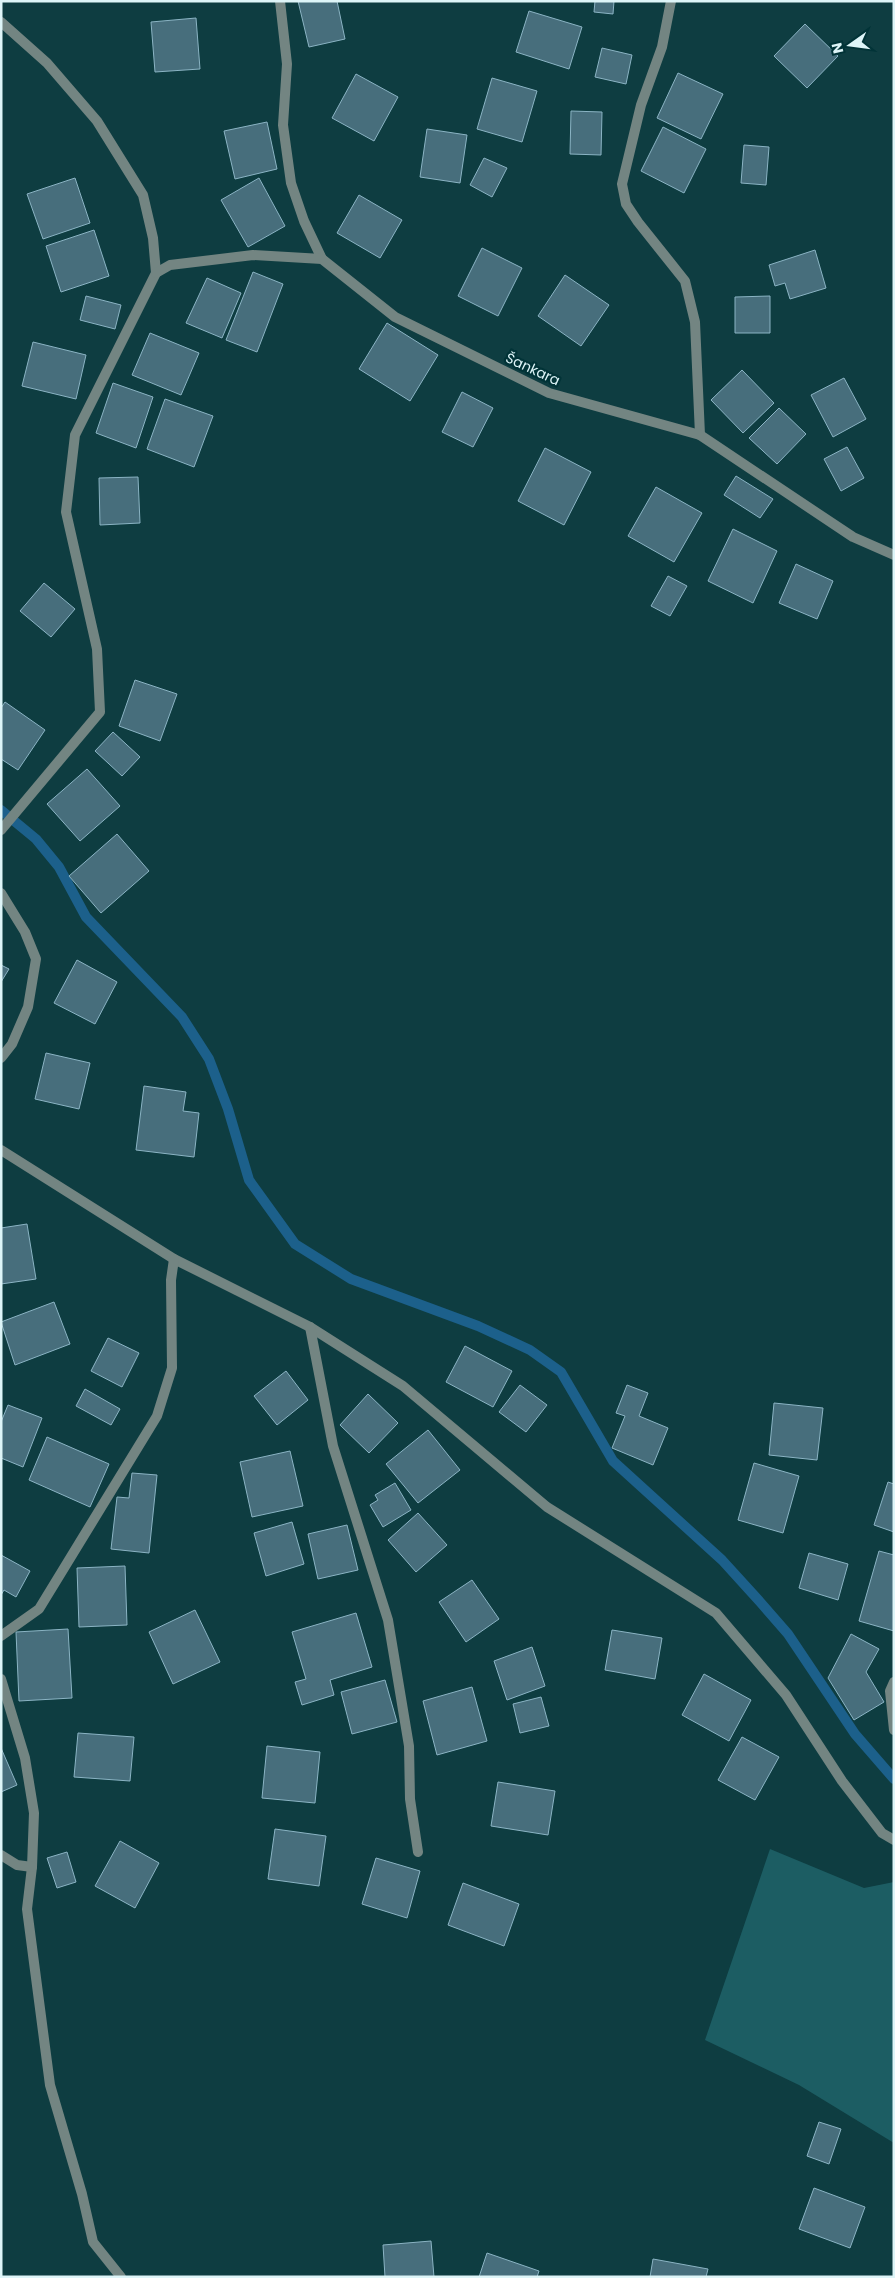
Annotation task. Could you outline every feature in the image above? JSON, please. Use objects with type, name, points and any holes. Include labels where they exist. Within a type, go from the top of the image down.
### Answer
[{"type":"street","points":[[156,273],[170,265],[253,255],[322,259],[304,221],[291,183],[283,125],[287,64],[280,1]]},
{"type":"street","points":[[671,1],[662,47],[641,105],[622,184],[626,204],[684,281],[695,322],[700,435]]},
{"type":"street","points":[[1,22],[47,63],[97,121],[142,195],[153,238],[156,273],[75,435],[66,512],[97,648],[100,712],[2,829]]},
{"type":"street","name":"Šankara","points":[[322,259],[396,317],[549,393],[700,435],[853,537],[894,555]]},
{"type":"street","points":[[1,893],[26,932],[36,959],[28,1008],[12,1044],[1,1058]]},
{"type":"street","points":[[1,1150],[174,1260],[310,1327],[404,1386],[547,1507],[716,1613],[786,1695],[842,1781],[882,1833],[894,1840]]},
{"type":"street","points":[[1,1636],[39,1609],[158,1416],[172,1368],[171,1280],[174,1260]]},
{"type":"street","points":[[310,1327],[333,1446],[388,1620],[409,1746],[410,1799],[418,1852]]},
{"type":"street","points":[[1,1679],[25,1758],[34,1814],[32,1867],[27,1909],[50,2085],[82,2194],[93,2242],[121,2277]]},
{"type":"street","points":[[894,1682],[890,1691],[894,1730]]},
{"type":"street","points":[[1,1855],[17,1865],[32,1867]]},
{"type":"shaded area","points":[[770,1849],[864,1888],[894,1882],[894,2143],[799,2085],[705,2040]]},
{"type":"building","points":[[298,1],[337,1],[345,39],[309,47]]},
{"type":"building","points":[[595,1],[614,1],[613,14],[594,12]]},
{"type":"building","points":[[529,11],[582,27],[569,69],[516,52]]},
{"type":"building","points":[[196,18],[200,69],[155,72],[151,22]]},
{"type":"building","points":[[805,24],[838,56],[807,88],[774,56]]},
{"type":"building","points":[[602,48],[632,55],[626,84],[595,77]]},
{"type":"building","points":[[678,73],[723,94],[701,139],[657,118]]},
{"type":"building","points":[[356,74],[398,97],[374,141],[332,118]]},
{"type":"building","points":[[492,78],[537,91],[522,142],[477,129]]},
{"type":"building","points":[[571,111],[602,112],[601,155],[570,154]]},
{"type":"building","points":[[267,122],[277,169],[235,179],[224,131]]},
{"type":"building","points":[[663,127],[706,149],[684,193],[641,171]]},
{"type":"building","points":[[427,129],[467,135],[460,183],[420,177]]},
{"type":"building","points":[[744,145],[769,147],[766,185],[741,183]]},
{"type":"building","points":[[484,158],[507,168],[492,197],[470,185]]},
{"type":"building","points":[[75,178],[90,223],[43,239],[27,194]]},
{"type":"building","points":[[259,178],[285,226],[248,247],[221,200]]},
{"type":"building","points":[[359,195],[402,220],[380,258],[337,233]]},
{"type":"building","points":[[94,230],[109,276],[61,292],[46,246]]},
{"type":"building","points":[[482,248],[522,268],[498,316],[458,296]]},
{"type":"building","points":[[815,250],[826,288],[790,299],[785,283],[775,286],[769,265]]},
{"type":"building","points":[[253,272],[283,284],[257,352],[226,340]]},
{"type":"building","points":[[565,275],[609,305],[581,346],[538,316]]},
{"type":"building","points":[[207,278],[241,293],[222,338],[186,323]]},
{"type":"building","points":[[86,296],[121,305],[115,329],[80,320]]},
{"type":"building","points":[[770,296],[770,333],[735,333],[735,297]]},
{"type":"building","points":[[387,323],[438,355],[410,401],[359,369]]},
{"type":"building","points":[[150,333],[199,353],[181,395],[132,375]]},
{"type":"building","points":[[33,342],[86,355],[76,399],[22,386]]},
{"type":"building","points":[[742,370],[774,403],[743,433],[711,400]]},
{"type":"building","points":[[844,378],[866,419],[833,437],[811,395]]},
{"type":"building","points":[[113,383],[153,397],[136,448],[96,433]]},
{"type":"building","points":[[462,392],[493,408],[473,447],[442,432]]},
{"type":"building","points":[[165,399],[213,416],[194,467],[147,449]]},
{"type":"building","points":[[779,408],[806,434],[777,464],[749,438]]},
{"type":"building","points":[[847,447],[864,478],[841,491],[824,459]]},
{"type":"building","points":[[545,448],[591,472],[564,525],[518,501]]},
{"type":"building","points":[[736,476],[773,499],[760,518],[724,495]]},
{"type":"building","points":[[138,477],[140,523],[100,525],[99,478]]},
{"type":"building","points":[[656,487],[702,513],[674,562],[628,536]]},
{"type":"building","points":[[733,529],[777,551],[753,603],[708,581]]},
{"type":"building","points":[[796,564],[833,581],[817,619],[779,603]]},
{"type":"building","points":[[668,576],[687,586],[670,616],[651,606]]},
{"type":"building","points":[[44,583],[75,609],[51,637],[20,611]]},
{"type":"building","points":[[135,680],[177,694],[160,741],[119,726]]},
{"type":"building","points":[[5,702],[45,730],[18,770],[1,759],[1,708]]},
{"type":"building","points":[[113,732],[140,757],[122,776],[95,751]]},
{"type":"building","points":[[87,769],[120,806],[80,841],[47,804]]},
{"type":"building","points":[[117,834],[149,871],[101,913],[69,876]]},
{"type":"building","points":[[77,960],[117,982],[95,1024],[54,1003]]},
{"type":"building","points":[[1,965],[9,969],[1,982]]},
{"type":"building","points":[[46,1053],[90,1063],[79,1109],[35,1099]]},
{"type":"building","points":[[144,1086],[186,1092],[183,1111],[199,1113],[194,1157],[136,1150]]},
{"type":"building","points":[[27,1224],[36,1279],[1,1284],[1,1228]]},
{"type":"building","points":[[54,1302],[70,1344],[15,1365],[1,1322]]},
{"type":"building","points":[[108,1338],[139,1353],[122,1387],[91,1371]]},
{"type":"building","points":[[465,1346],[512,1371],[493,1407],[446,1382]]},
{"type":"building","points":[[286,1371],[308,1400],[277,1425],[254,1396]]},
{"type":"building","points":[[520,1385],[547,1405],[526,1432],[499,1412]]},
{"type":"building","points":[[627,1385],[648,1393],[639,1416],[668,1428],[653,1465],[612,1448],[625,1416],[616,1413]]},
{"type":"building","points":[[85,1389],[120,1409],[111,1425],[76,1406]]},
{"type":"building","points":[[368,1394],[398,1423],[369,1453],[340,1425]]},
{"type":"building","points":[[774,1403],[823,1408],[817,1460],[769,1455]]},
{"type":"building","points":[[8,1405],[42,1418],[23,1467],[1,1458],[1,1422]]},
{"type":"building","points":[[428,1430],[460,1470],[418,1503],[386,1464]]},
{"type":"building","points":[[47,1437],[109,1464],[90,1507],[29,1480]]},
{"type":"building","points":[[290,1451],[303,1506],[252,1517],[240,1462]]},
{"type":"building","points":[[754,1463],[799,1476],[783,1533],[738,1520]]},
{"type":"building","points":[[132,1473],[157,1475],[149,1553],[111,1549],[117,1497],[129,1498]]},
{"type":"building","points":[[888,1482],[894,1484],[894,1532],[874,1525]]},
{"type":"building","points":[[395,1483],[411,1510],[383,1527],[370,1505],[378,1500],[375,1495]]},
{"type":"building","points":[[418,1513],[447,1545],[416,1572],[388,1540]]},
{"type":"building","points":[[292,1522],[304,1564],[266,1576],[254,1533]]},
{"type":"building","points":[[347,1525],[358,1570],[318,1579],[308,1534]]},
{"type":"building","points":[[879,1551],[894,1555],[894,1631],[859,1621]]},
{"type":"building","points":[[809,1553],[848,1564],[838,1600],[799,1588]]},
{"type":"building","points":[[1,1555],[30,1571],[16,1597],[4,1590],[1,1595]]},
{"type":"building","points":[[125,1566],[127,1625],[79,1627],[77,1568]]},
{"type":"building","points":[[472,1580],[499,1619],[466,1642],[439,1602]]},
{"type":"building","points":[[195,1610],[220,1662],[173,1684],[149,1632]]},
{"type":"building","points":[[356,1613],[372,1667],[330,1680],[334,1695],[302,1705],[295,1682],[306,1679],[292,1632]]},
{"type":"building","points":[[68,1629],[72,1698],[19,1701],[16,1632]]},
{"type":"building","points":[[612,1630],[662,1638],[655,1679],[605,1670]]},
{"type":"building","points":[[851,1634],[879,1649],[866,1672],[884,1702],[854,1720],[828,1678]]},
{"type":"building","points":[[532,1647],[545,1686],[507,1700],[494,1661]]},
{"type":"building","points":[[704,1674],[751,1700],[729,1741],[682,1715]]},
{"type":"building","points":[[385,1680],[397,1722],[352,1734],[341,1692]]},
{"type":"building","points":[[472,1687],[487,1741],[437,1755],[423,1701]]},
{"type":"building","points":[[541,1697],[549,1726],[520,1733],[513,1704]]},
{"type":"building","points":[[78,1733],[134,1737],[130,1781],[74,1777]]},
{"type":"building","points":[[742,1737],[779,1757],[755,1800],[718,1780]]},
{"type":"building","points":[[267,1746],[320,1752],[315,1803],[262,1798]]},
{"type":"building","points":[[1,1748],[17,1785],[1,1792]]},
{"type":"building","points":[[498,1782],[555,1791],[548,1835],[491,1826]]},
{"type":"building","points":[[275,1829],[326,1836],[319,1886],[268,1879]]},
{"type":"building","points":[[120,1841],[159,1863],[135,1908],[95,1886]]},
{"type":"building","points":[[67,1852],[76,1882],[57,1888],[47,1858]]},
{"type":"building","points":[[376,1858],[420,1871],[407,1918],[362,1904]]},
{"type":"building","points":[[463,1883],[519,1904],[504,1946],[448,1925]]},
{"type":"building","points":[[819,2122],[841,2129],[829,2164],[807,2156]]},
{"type":"building","points":[[814,2188],[865,2207],[850,2248],[799,2229]]},
{"type":"building","points":[[431,2241],[434,2277],[385,2277],[383,2245]]},
{"type":"building","points":[[487,2253],[539,2271],[537,2277],[479,2277]]},
{"type":"building","points":[[653,2259],[708,2269],[706,2277],[650,2277]]},
{"type":"waterway","points":[[1,810],[36,839],[59,867],[86,917],[182,1017],[209,1059],[228,1109],[249,1180],[295,1244],[351,1279],[478,1326],[530,1350],[561,1372],[613,1461],[722,1560],[761,1603],[788,1634],[855,1734],[894,1779]]}]
